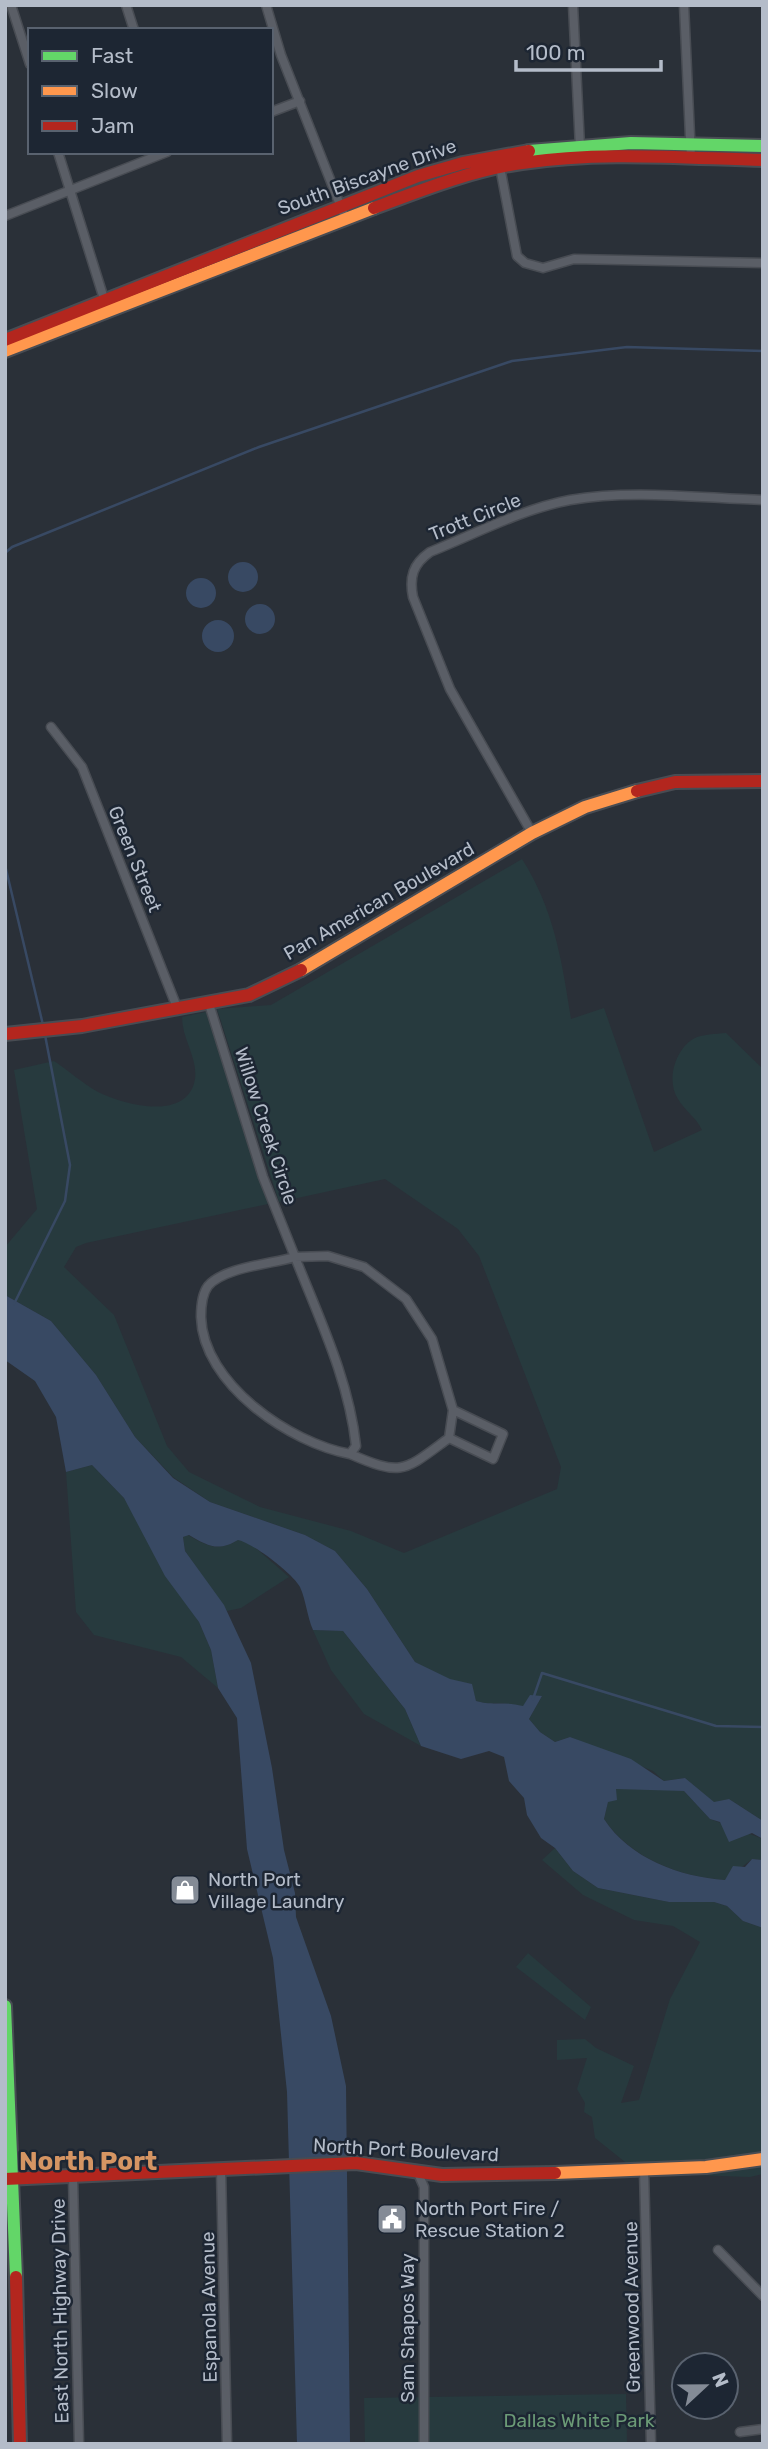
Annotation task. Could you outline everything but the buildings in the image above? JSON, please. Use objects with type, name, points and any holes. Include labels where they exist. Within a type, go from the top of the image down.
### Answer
[{"type":"street","points":[[11,5],[28,58]]},
{"type":"street","points":[[126,5],[133,28]]},
{"type":"street","points":[[266,5],[346,220]]},
{"type":"street","points":[[573,5],[581,157]]},
{"type":"street","points":[[684,5],[691,158]]},
{"type":"street","points":[[273,111],[300,101]]},
{"type":"street","name":"South Biscayne Drive","points":[[5,351],[341,206],[418,176],[472,159],[521,149],[580,143],[763,146]]},
{"type":"street","points":[[59,154],[106,306]]},
{"type":"street","points":[[5,216],[162,154]]},
{"type":"street","name":"South Biscayne Drive","points":[[5,340],[346,220],[442,182],[500,167],[581,157],[763,160]]},
{"type":"street","points":[[500,167],[517,256],[525,263],[543,268],[574,259],[610,258],[657,262],[763,264]]},
{"type":"street","name":"Trott Circle","points":[[532,833],[450,689],[413,597],[411,581],[416,564],[430,552],[538,509],[569,500],[612,496],[763,500]]},
{"type":"street","name":"Green Street","points":[[51,727],[82,767],[178,1010]]},
{"type":"street","name":"Pan American Boulevard","points":[[5,1034],[178,1010],[239,998],[274,985],[532,833],[585,807],[649,787],[715,780],[763,781]]},
{"type":"street","name":"Willow Creek Circle","points":[[209,1004],[263,1177],[337,1364],[353,1423],[356,1446],[350,1454]]},
{"type":"street","points":[[328,1256],[364,1267],[406,1299],[432,1339],[453,1410],[449,1438],[411,1465],[385,1469],[350,1454],[326,1450],[274,1419],[234,1390],[209,1355],[201,1328],[201,1304],[208,1286],[221,1277],[295,1257],[328,1256]]},
{"type":"street","points":[[449,1438],[493,1458],[503,1434],[453,1410]]},
{"type":"street","points":[[5,2007],[19,2444]]},
{"type":"street","name":"North Port Boulevard","points":[[9,2178],[221,2170],[284,2164],[356,2163],[471,2175],[706,2167],[763,2158]]},
{"type":"street","name":"Espanola Avenue","points":[[221,2170],[227,2444]]},
{"type":"street","name":"Greenwood Avenue","points":[[644,2170],[651,2444]]},
{"type":"street","name":"Sam Shapos Way","points":[[417,2171],[424,2187],[424,2444]]},
{"type":"street","name":"East North Highway Drive","points":[[73,2177],[79,2444]]},
{"type":"street","points":[[718,2250],[763,2296]]},
{"type":"street","points":[[740,2432],[763,2428]]},
{"type":"green space","points":[[522,859],[549,916],[560,956],[571,1019],[604,1008],[654,1152],[702,1130],[678,1099],[673,1084],[677,1058],[693,1039],[726,1033],[763,1069],[763,1821],[729,1799],[714,1803],[685,1778],[664,1781],[653,1771],[570,1737],[555,1742],[540,1732],[529,1719],[542,1696],[530,1696],[523,1707],[476,1701],[471,1684],[450,1680],[415,1662],[367,1589],[335,1551],[305,1535],[210,1502],[173,1477],[135,1437],[96,1375],[51,1321],[5,1295],[5,1247],[37,1209],[14,1070],[54,1061],[109,1097],[138,1105],[168,1105],[181,1101],[190,1092],[195,1079],[182,1017],[206,1012],[268,1204],[86,1243],[76,1247],[64,1267],[114,1315],[167,1446],[189,1472],[260,1507],[351,1531],[404,1553],[557,1489],[561,1467],[479,1256],[458,1229],[385,1179],[279,1202],[217,1009],[271,1005]]},
{"type":"green space","points":[[92,1465],[124,1498],[199,1622],[211,1650],[218,1688],[181,1657],[94,1635],[76,1612],[66,1472]]},
{"type":"green space","points":[[188,1535],[218,1547],[238,1540],[249,1542],[289,1577],[241,1608],[227,1611],[185,1551],[183,1537]]},
{"type":"green space","points":[[313,1630],[343,1631],[405,1709],[421,1746],[364,1714],[331,1670]]},
{"type":"green space","points":[[634,1787],[684,1791],[710,1819],[763,1839],[763,1860],[752,1859],[725,1880],[674,1870],[642,1855],[615,1833],[604,1819],[608,1802],[616,1789]]},
{"type":"green space","points":[[555,1848],[573,1871],[598,1888],[669,1902],[714,1902],[727,1906],[743,1921],[763,1928],[763,2153],[706,2162],[630,2166],[595,2138],[592,2117],[584,2112],[585,2103],[577,2089],[587,2058],[557,2060],[557,2040],[585,2039],[596,2048],[634,2066],[621,2103],[639,2100],[670,1999],[700,1942],[673,1926],[634,1920],[583,1895],[542,1860]]},
{"type":"green space","points":[[528,1953],[591,2007],[585,2020],[516,1967]]},
{"type":"green space","points":[[763,2164],[763,2174],[750,2177],[662,2174]]},
{"type":"green space","name":"Dallas White Park","points":[[626,2394],[627,2444],[365,2444],[364,2398]]},
{"type":"water","points":[[243,562],[254,566],[258,577],[254,588],[243,592],[232,588],[228,577],[232,566]]},
{"type":"water","points":[[201,578],[212,582],[216,593],[212,604],[201,608],[190,604],[186,593],[190,582]]},
{"type":"water","points":[[260,604],[271,608],[275,619],[271,630],[260,634],[249,630],[245,619],[249,608]]},
{"type":"water","points":[[218,620],[229,625],[234,636],[229,647],[218,652],[207,647],[202,636],[207,625]]},
{"type":"water","points":[[5,1295],[51,1321],[96,1375],[135,1437],[173,1478],[210,1502],[305,1535],[335,1551],[367,1589],[415,1662],[450,1679],[472,1684],[476,1701],[523,1706],[530,1695],[542,1696],[529,1719],[540,1732],[555,1742],[570,1737],[631,1759],[664,1781],[685,1778],[714,1802],[729,1799],[763,1821],[763,1839],[752,1833],[729,1842],[720,1822],[710,1819],[684,1791],[616,1789],[617,1800],[608,1802],[604,1819],[627,1845],[641,1855],[691,1875],[725,1880],[733,1866],[745,1867],[752,1859],[763,1860],[763,1928],[743,1921],[727,1906],[714,1902],[669,1902],[598,1888],[573,1871],[555,1848],[541,1838],[527,1815],[524,1798],[509,1781],[504,1757],[489,1751],[461,1759],[421,1746],[405,1709],[343,1631],[313,1630],[300,1587],[281,1567],[245,1542],[238,1540],[219,1547],[208,1545],[189,1535],[183,1537],[185,1551],[224,1605],[251,1663],[272,1768],[284,1850],[295,1893],[296,1917],[331,2016],[346,2086],[350,2444],[297,2444],[287,2092],[273,1958],[247,1849],[237,1718],[218,1688],[211,1650],[199,1622],[165,1576],[124,1498],[92,1465],[66,1472],[56,1417],[35,1381],[5,1360]]},
{"type":"waterway","points":[[5,553],[12,547],[259,447],[512,361],[627,347],[763,351]]},
{"type":"waterway","points":[[5,865],[43,1025]]},
{"type":"waterway","points":[[14,1304],[65,1201],[70,1165],[45,1035]]},
{"type":"waterway","points":[[533,1699],[542,1673],[716,1726],[763,1727]]},
{"type":"traffic: fast","points":[[529,151],[631,143],[763,146]]},
{"type":"traffic: fast","points":[[5,2006],[16,2277]]},
{"type":"traffic: slow","points":[[5,351],[374,208]]},
{"type":"traffic: slow","points":[[301,970],[532,833],[585,807],[637,791]]},
{"type":"traffic: slow","points":[[555,2173],[706,2167],[763,2159]]},
{"type":"traffic: jam","points":[[5,340],[418,176],[463,163],[529,151]]},
{"type":"traffic: jam","points":[[374,208],[466,176],[503,166],[552,159],[612,156],[763,160]]},
{"type":"traffic: jam","points":[[637,791],[675,782],[763,781]]},
{"type":"traffic: jam","points":[[5,1034],[82,1026],[249,995],[301,970]]},
{"type":"traffic: jam","points":[[5,2179],[356,2163],[442,2175],[555,2173]]},
{"type":"traffic: jam","points":[[16,2277],[20,2444]]},
{"type":"place","name":"North Port Village Laundry","points":[[185,1890]]},
{"type":"place","name":"North Port Fire / Rescue Station 2","points":[[392,2219]]},
{"type":"district","name":"North Port","points":[[88,2161]]}]
